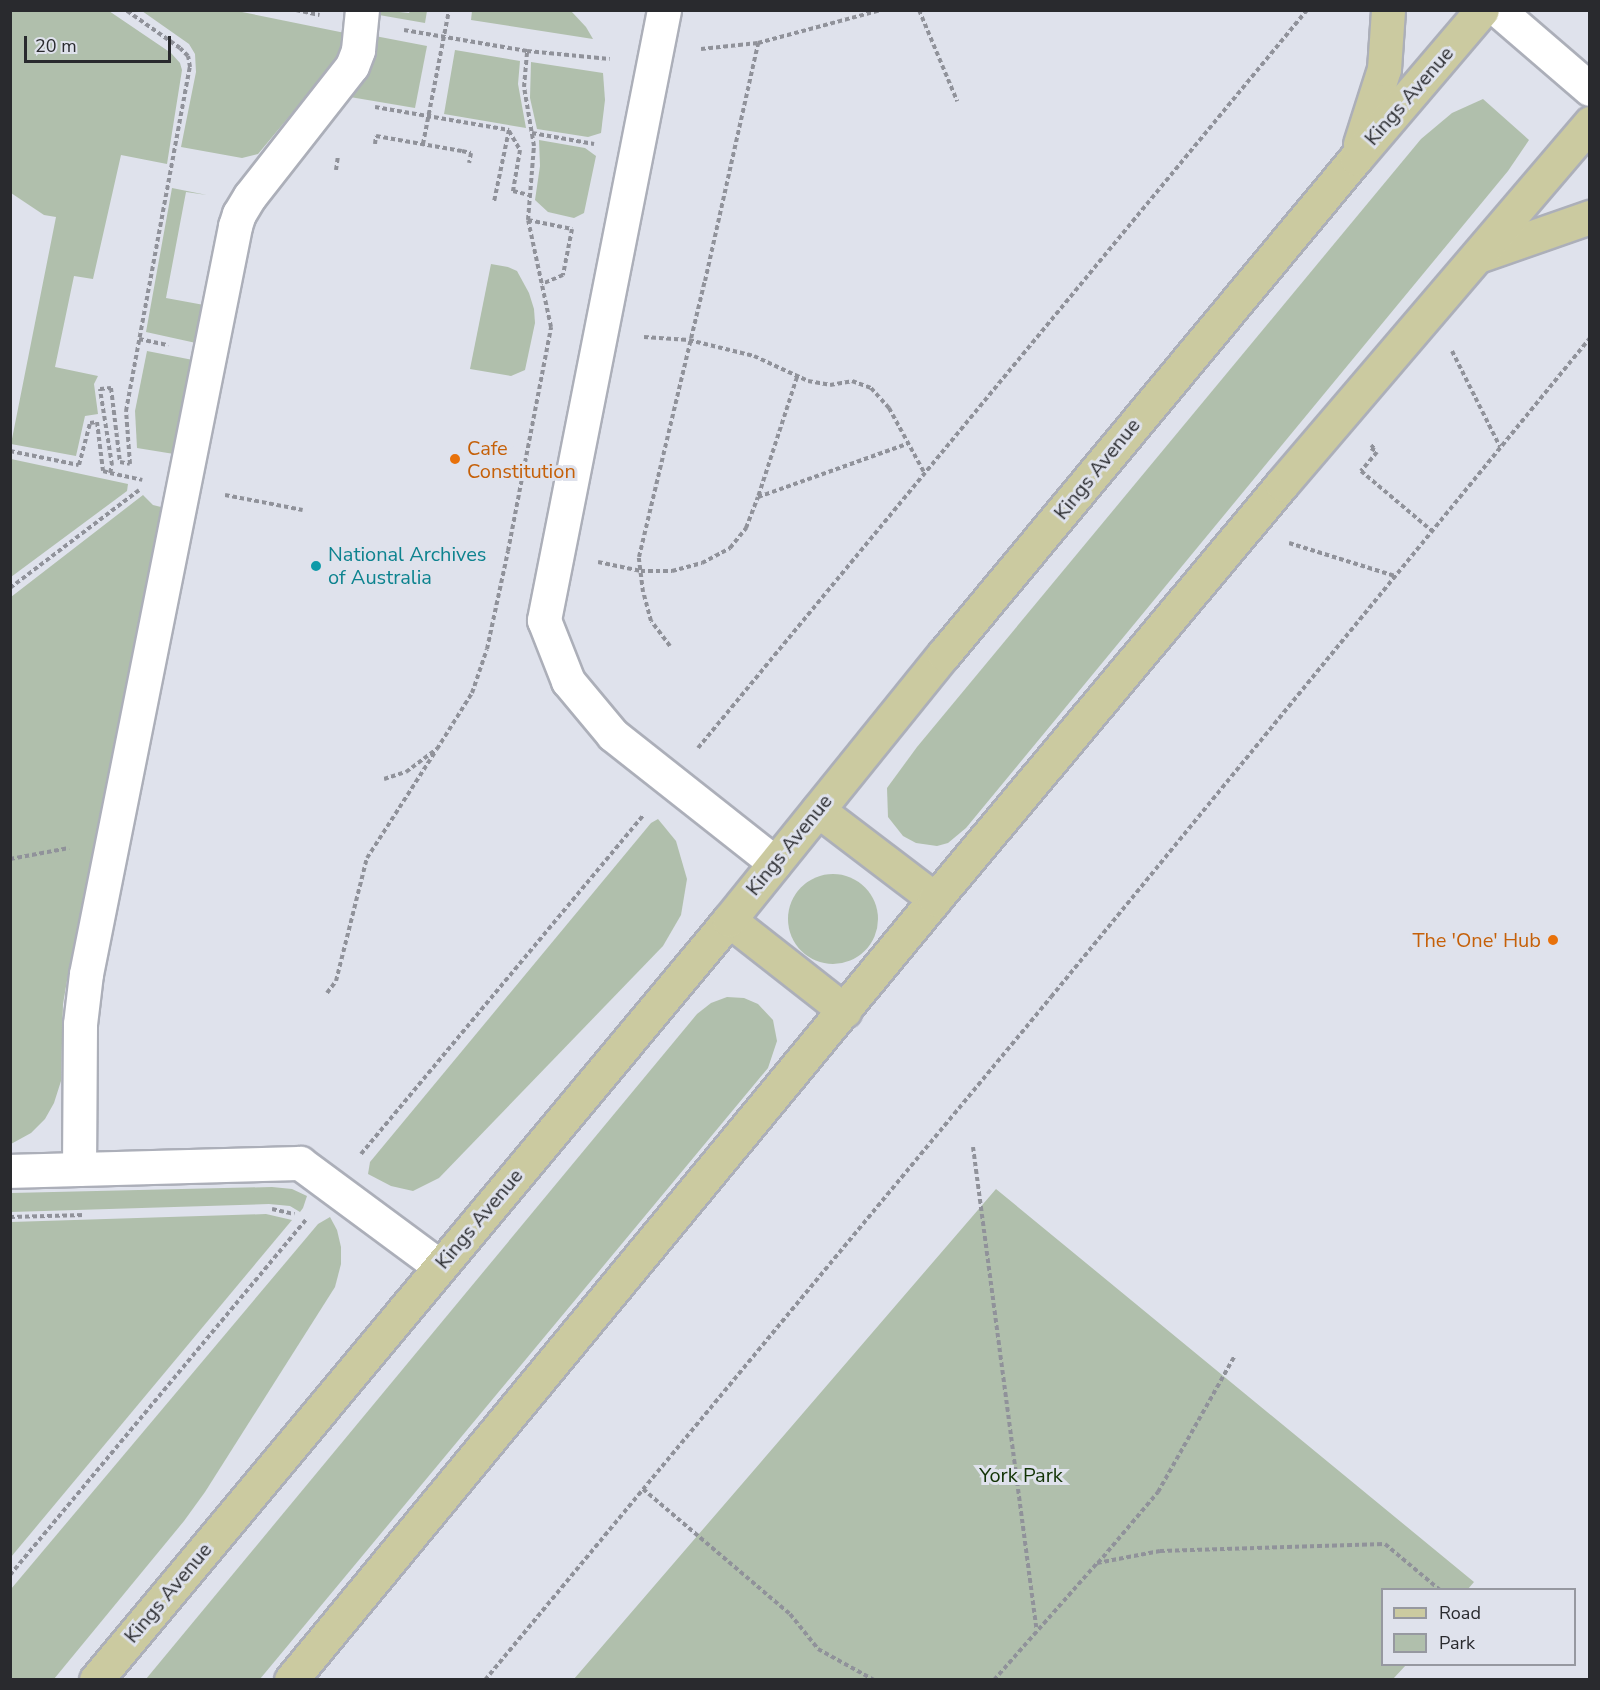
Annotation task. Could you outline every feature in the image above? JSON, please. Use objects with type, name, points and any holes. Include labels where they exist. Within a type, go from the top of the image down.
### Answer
[{"type":"main road","points":[[1356,158],[1384,69],[1388,41],[1388,10]]},
{"type":"main road","name":"Kings Avenue","points":[[96,1680],[729,920],[1356,158],[1482,10]]},
{"type":"main road","points":[[291,1680],[845,1011],[935,899],[1474,257],[1590,123]]},
{"type":"main road","points":[[1474,257],[1545,230],[1590,217]]},
{"type":"main road","points":[[818,810],[935,899]]},
{"type":"main road","points":[[729,920],[845,1011]]},
{"type":"street","points":[[664,10],[544,620],[568,681],[613,735],[775,863]]},
{"type":"street","points":[[1498,10],[1590,89]]},
{"type":"street","points":[[79,1169],[81,1010],[86,974],[237,220],[250,196],[352,66],[358,50],[362,17]]},
{"type":"street","points":[[10,1171],[300,1163],[440,1266]]},
{"type":"path","points":[[110,473],[112,465],[100,389],[111,388],[120,462],[130,464],[126,411],[190,68],[190,60],[183,50],[126,10]]},
{"type":"path","points":[[296,10],[362,17],[444,37],[527,51],[602,60],[758,43],[881,10]]},
{"type":"path","points":[[423,144],[449,10]]},
{"type":"path","points":[[919,10],[957,101]]},
{"type":"path","points":[[691,756],[1307,10]]},
{"type":"path","points":[[670,646],[651,621],[639,557],[689,340],[705,281],[758,43]]},
{"type":"path","points":[[327,993],[336,981],[367,858],[472,693],[487,649],[508,551],[550,332],[528,220],[534,158],[524,87],[527,51]]},
{"type":"path","points":[[428,116],[509,130]]},
{"type":"path","points":[[509,130],[520,150],[513,192],[529,195]]},
{"type":"path","points":[[494,202],[509,130]]},
{"type":"path","points":[[532,133],[638,151]]},
{"type":"path","points":[[375,144],[376,136],[471,153],[469,163]]},
{"type":"path","points":[[528,220],[572,229],[563,275],[542,284]]},
{"type":"path","points":[[550,332],[689,340],[754,356],[796,377],[830,385],[852,381],[871,388],[889,408],[925,474]]},
{"type":"path","points":[[485,1680],[1051,997],[1590,338]]},
{"type":"path","points":[[1450,347],[1500,447]]},
{"type":"path","points":[[508,551],[557,553],[641,571],[672,571],[702,563],[730,548],[746,528],[758,497],[796,377]]},
{"type":"path","points":[[10,451],[79,465],[90,423],[97,422],[103,471],[130,477]]},
{"type":"path","points":[[1378,440],[1371,448],[1377,452],[1361,471],[1432,531]]},
{"type":"path","points":[[758,497],[907,444]]},
{"type":"path","points":[[224,495],[303,510]]},
{"type":"path","points":[[10,588],[130,496]]},
{"type":"path","points":[[1289,543],[1395,576]]},
{"type":"path","points":[[384,779],[406,772],[437,749]]},
{"type":"path","points":[[360,1156],[647,810]]},
{"type":"path","points":[[10,859],[113,839]]},
{"type":"path","points":[[973,1147],[1037,1631]]},
{"type":"path","points":[[267,1209],[287,1211],[303,1222]]},
{"type":"path","points":[[10,1217],[95,1214]]},
{"type":"path","points":[[10,1575],[311,1214]]},
{"type":"path","points":[[994,1680],[1158,1492],[1234,1358]]},
{"type":"path","points":[[643,1489],[790,1614],[818,1649],[874,1680]]},
{"type":"path","points":[[1097,1563],[1160,1551],[1385,1544],[1438,1588]]},
{"type":"green space","points":[[380,10],[409,13],[410,11],[427,11],[425,23],[379,15]]},
{"type":"green space","points":[[10,11],[109,11],[171,53],[180,63],[182,70],[167,164],[121,155],[93,279],[74,276],[55,367],[98,376],[94,384],[98,414],[85,416],[76,456],[11,444],[56,217],[44,215],[11,193]]},
{"type":"green space","points":[[142,11],[237,11],[345,33],[337,59],[258,154],[242,158],[181,147],[196,72],[195,54],[189,44]]},
{"type":"green space","points":[[472,11],[571,11],[586,27],[593,39],[471,20]]},
{"type":"green space","points":[[375,36],[427,46],[415,108],[350,97]]},
{"type":"green space","points":[[455,50],[520,61],[518,84],[526,128],[444,114]]},
{"type":"green space","points":[[531,62],[603,73],[605,100],[601,133],[588,137],[537,129],[530,98]]},
{"type":"green space","points":[[1483,99],[1529,140],[1508,171],[966,828],[948,843],[937,846],[916,843],[903,836],[888,817],[887,788],[917,747],[1421,139],[1452,113]]},
{"type":"green space","points":[[539,140],[585,148],[596,156],[584,213],[574,218],[548,212],[535,200],[540,166]]},
{"type":"green space","points":[[172,188],[207,195],[186,192],[166,298],[204,305],[196,343],[146,332]]},
{"type":"green space","points":[[491,264],[517,271],[529,293],[534,309],[535,323],[525,370],[511,376],[470,369]]},
{"type":"green space","points":[[147,351],[193,360],[174,454],[137,448],[135,411]]},
{"type":"green space","points":[[11,459],[128,484],[127,491],[11,577]]},
{"type":"green space","points":[[143,495],[153,505],[161,507],[68,975],[63,1004],[61,1081],[54,1103],[45,1119],[31,1133],[11,1144],[11,597]]},
{"type":"green space","points":[[658,819],[676,841],[687,879],[681,915],[663,946],[439,1178],[413,1191],[391,1186],[368,1174],[370,1162],[651,823]]},
{"type":"green space","points":[[833,874],[850,877],[865,887],[875,902],[878,919],[875,936],[865,951],[850,961],[833,964],[816,961],[801,951],[791,936],[788,919],[791,902],[801,887],[816,877]]},
{"type":"green space","points":[[727,997],[744,998],[758,1004],[773,1020],[777,1041],[768,1068],[260,1679],[146,1679],[697,1014],[711,1003]]},
{"type":"green space","points":[[272,1187],[292,1189],[307,1196],[300,1212],[290,1206],[269,1204],[11,1212],[11,1193]]},
{"type":"green space","name":"York Park","points":[[996,1189],[1474,1582],[1469,1588],[1381,1588],[1381,1666],[1405,1666],[1393,1679],[574,1679]]},
{"type":"green space","points":[[266,1214],[292,1220],[11,1557],[11,1222]]},
{"type":"green space","points":[[330,1217],[337,1230],[341,1247],[341,1264],[335,1287],[205,1492],[184,1521],[54,1679],[11,1679],[11,1589],[318,1224]]},
{"type":"place","name":"Cafe Constitution","points":[[455,459]]},
{"type":"place","name":"National Archives of Australia","points":[[316,566]]},
{"type":"place","name":"The 'One' Hub","points":[[1553,940]]}]
